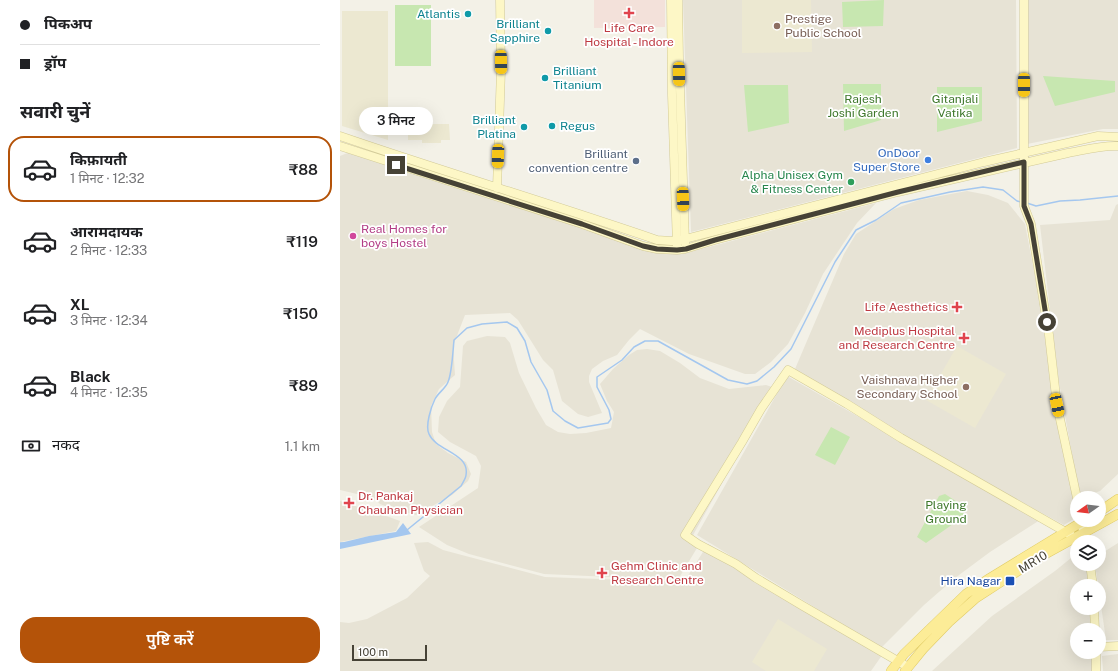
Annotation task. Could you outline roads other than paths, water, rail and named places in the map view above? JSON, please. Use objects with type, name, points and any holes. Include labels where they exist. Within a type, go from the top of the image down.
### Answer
[{"type":"main road","points":[[497,188],[501,70],[500,0]]},
{"type":"main road","points":[[671,0],[672,88],[681,250]]},
{"type":"main road","points":[[678,0],[680,240]]},
{"type":"main road","points":[[1024,0],[1024,206],[1031,224],[1049,336],[1057,405],[1075,491]]},
{"type":"main road","points":[[340,136],[657,240],[666,241],[680,240],[984,162],[1098,136],[1118,137]]},
{"type":"main road","points":[[340,146],[582,224],[643,246],[657,249],[681,250],[890,194],[1024,162],[1095,148],[1118,146]]},
{"type":"main road","points":[[907,669],[898,662],[756,578],[736,564],[698,544],[685,535],[761,409],[788,370],[902,438],[1075,535]]},
{"type":"main road","points":[[1106,507],[1118,499]]},
{"type":"main road","name":"MR10","points":[[1086,535],[1118,514]]},
{"type":"main road","name":"MR10","points":[[891,671],[904,654],[966,594],[1073,527]]},
{"type":"main road","name":"MR10","points":[[907,669],[923,649],[949,622],[976,598],[1038,558],[1070,543]]},
{"type":"main road","points":[[1106,647],[1118,646]]},
{"type":"main road","points":[[1096,659],[1096,671]]},
{"type":"water","points":[[403,523],[411,534],[340,549],[340,543],[369,536],[396,532]]},
{"type":"waterway","points":[[407,530],[461,486],[466,477],[466,468],[463,462],[433,440],[429,434],[428,426],[433,402],[447,384],[449,378],[454,340],[467,328],[482,324],[507,322],[517,328],[525,341],[531,362],[547,390],[553,411],[565,421],[578,428],[608,423],[611,419],[609,410],[597,387],[597,377],[622,360],[634,347],[645,341],[658,341],[728,380],[747,384],[757,381],[774,367],[791,349],[835,262],[856,230],[876,220],[901,203],[950,192],[983,187],[1003,190],[1017,201],[1021,202]]},
{"type":"waterway","points":[[1027,203],[1036,206],[1060,201],[1118,196]]},
{"type":"waterway","points":[[340,543],[345,543]]},
{"type":"place","name":"Life Care Hospital - Indore","points":[[629,13]]},
{"type":"place","name":"Atlantis","points":[[468,14]]},
{"type":"place","name":"Prestige Public School","points":[[777,26]]},
{"type":"place","name":"Brilliant Sapphire","points":[[548,31]]},
{"type":"place","name":"Brilliant Titanium","points":[[545,78]]},
{"type":"place","name":"Regus","points":[[552,126]]},
{"type":"place","name":"Brilliant Platina","points":[[524,127]]},
{"type":"place","name":"OnDoor Super Store","points":[[928,160]]},
{"type":"place","name":"Brilliant convention centre","points":[[636,161]]},
{"type":"place","name":"Alpha Unisex Gym & Fitness Center","points":[[851,182]]},
{"type":"place","name":"Real Homes for boys Hostel","points":[[353,236]]},
{"type":"place","name":"Life Aesthetics","points":[[957,307]]},
{"type":"place","name":"Mediplus Hospital and Research Centre","points":[[964,338]]},
{"type":"place","name":"Vaishnava Higher Secondary School","points":[[966,387]]},
{"type":"place","name":"Dr. Pankaj Chauhan Physician","points":[[349,503]]},
{"type":"place","name":"Gehm Clinic and Research Centre","points":[[602,573]]},
{"type":"place","name":"Hira Nagar","points":[[1010,581]]},
{"type":"park label","name":"Rajesh Joshi Garden","points":[[863,106]]},
{"type":"park label","name":"Gitanjali Vatika","points":[[955,106]]},
{"type":"park label","name":"Playing Ground","points":[[946,512]]}]
